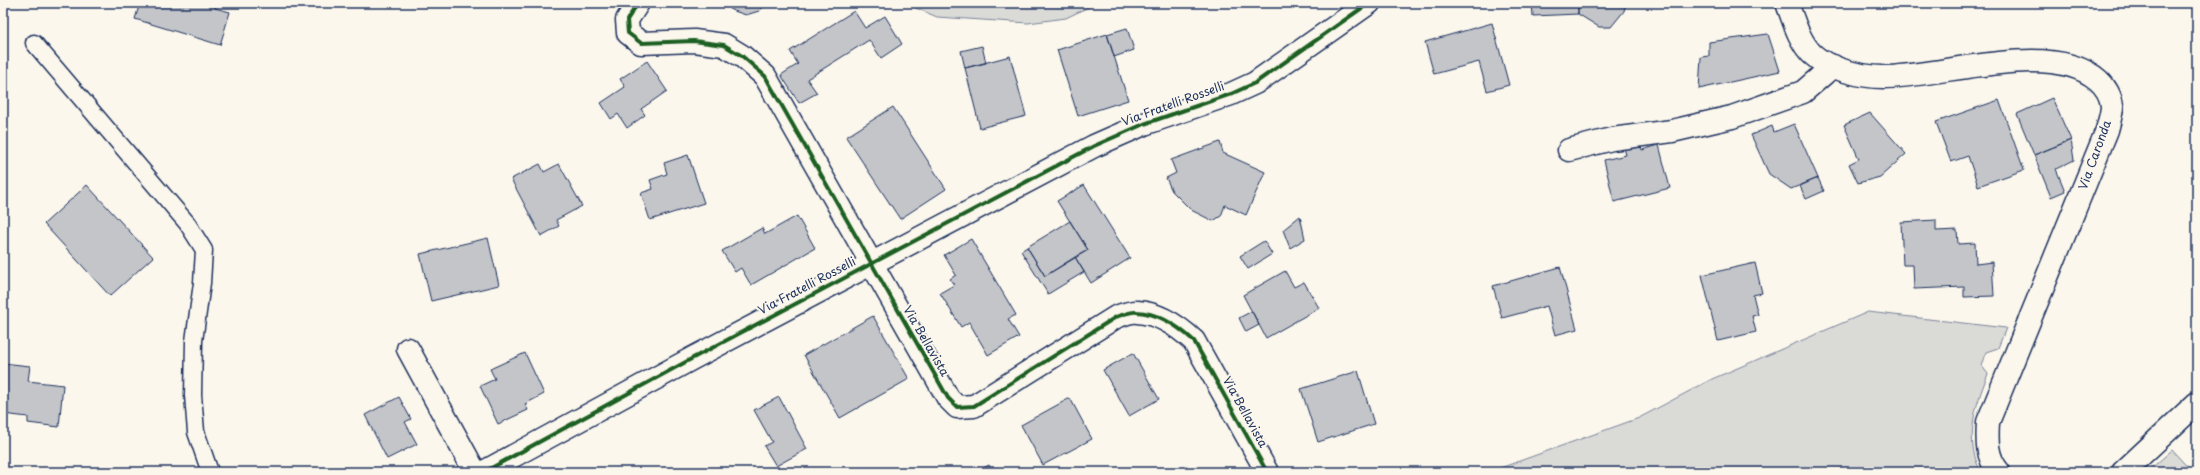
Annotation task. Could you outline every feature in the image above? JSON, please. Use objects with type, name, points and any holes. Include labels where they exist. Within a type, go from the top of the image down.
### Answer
[{"type":"street","name":"Via Bellavista","points":[[638,3],[627,20],[628,33],[641,43],[694,41],[724,45],[742,56],[765,76],[870,264],[948,398],[958,407],[974,406],[1116,317],[1137,311],[1161,318],[1180,327],[1194,341],[1267,472]]},
{"type":"street","name":"Via Fratelli Rosselli","points":[[484,472],[870,264],[1094,146],[1144,124],[1231,94],[1255,83],[1369,3]]},
{"type":"street","name":"Via Caronda","points":[[1787,3],[1800,35],[1812,54],[1833,66],[1850,73],[1883,77],[2032,60],[2072,64],[2092,74],[2106,87],[2112,106],[2108,130],[1988,422],[1987,447],[1994,466],[1999,472]]},
{"type":"street","points":[[1569,150],[1612,139],[1672,131],[1732,117],[1803,92],[1833,66]]},
{"type":"street","points":[[408,348],[475,472]]},
{"type":"street","points":[[2123,472],[2197,403]]},
{"type":"lane","points":[[34,43],[186,223],[204,250],[202,283],[194,341],[193,395],[196,432],[210,472]]},
{"type":"shaded area","points":[[904,3],[1097,3],[1066,18],[1028,23],[937,17]]},
{"type":"shaded area","points":[[1868,312],[2006,328],[1998,348],[1986,352],[1981,365],[1988,374],[1979,398],[1973,423],[1972,435],[1973,448],[1981,472],[1489,472],[1639,418],[1712,379]]},
{"type":"shaded area","points":[[2172,450],[2192,472],[2147,472]]},
{"type":"building","points":[[140,3],[217,3],[215,8],[230,12],[220,45],[135,19]]},
{"type":"building","points":[[729,3],[768,3],[759,11],[746,15],[731,10]]},
{"type":"building","points":[[1532,3],[1578,3],[1578,14],[1533,16]]},
{"type":"building","points":[[1578,3],[1626,3],[1624,11],[1611,27],[1599,27],[1578,14]]},
{"type":"building","points":[[854,11],[865,28],[885,16],[902,44],[881,58],[869,40],[807,79],[817,93],[799,103],[781,75],[798,64],[790,51]]},
{"type":"building","points":[[1492,23],[1509,85],[1487,91],[1479,62],[1434,74],[1425,42]]},
{"type":"building","points":[[1127,28],[1134,50],[1114,57],[1107,34]]},
{"type":"building","points":[[1107,34],[1128,100],[1078,116],[1057,50]]},
{"type":"building","points":[[1768,34],[1780,71],[1699,89],[1701,57],[1709,56],[1709,42]]},
{"type":"building","points":[[982,46],[986,63],[965,68],[961,51]]},
{"type":"building","points":[[1010,56],[1026,116],[980,128],[965,68]]},
{"type":"building","points":[[647,61],[667,91],[641,109],[645,115],[627,128],[618,114],[611,119],[601,103],[625,87],[620,79]]},
{"type":"building","points":[[2052,98],[2071,140],[2034,155],[2017,114]]},
{"type":"building","points":[[1999,100],[2024,170],[1978,186],[1968,156],[1951,162],[1936,122]]},
{"type":"building","points":[[893,107],[946,189],[900,219],[846,137]]},
{"type":"building","points":[[1870,113],[1906,154],[1880,177],[1858,183],[1849,164],[1859,159],[1844,125]]},
{"type":"building","points":[[1794,124],[1818,178],[1791,189],[1769,174],[1751,135],[1772,126],[1774,132]]},
{"type":"building","points":[[2071,140],[2074,160],[2056,169],[2065,191],[2051,197],[2034,155]]},
{"type":"building","points":[[1220,142],[1223,153],[1265,172],[1246,215],[1225,205],[1221,216],[1213,221],[1191,210],[1172,191],[1166,178],[1176,173],[1171,160]]},
{"type":"building","points":[[1640,144],[1642,150],[1659,145],[1670,188],[1614,202],[1604,160],[1626,155],[1624,148]]},
{"type":"building","points":[[688,155],[704,203],[650,220],[641,193],[653,189],[650,180],[667,174],[664,163]]},
{"type":"building","points":[[540,164],[544,172],[559,164],[582,206],[556,220],[559,226],[541,236],[511,179]]},
{"type":"building","points":[[1818,178],[1824,191],[1806,199],[1800,186]]},
{"type":"building","points":[[87,185],[153,257],[110,296],[44,224]]},
{"type":"building","points":[[1084,185],[1130,258],[1091,283],[1075,257],[1088,250],[1057,201]]},
{"type":"building","points":[[797,216],[815,248],[751,285],[741,268],[735,272],[722,251],[762,228],[765,234]]},
{"type":"building","points":[[1300,216],[1305,239],[1290,248],[1283,230]]},
{"type":"building","points":[[1936,220],[1936,231],[1957,230],[1958,244],[1975,243],[1976,264],[1992,262],[1994,296],[1964,297],[1964,287],[1914,289],[1913,265],[1903,265],[1901,222]]},
{"type":"building","points":[[1070,221],[1088,250],[1045,276],[1027,247]]},
{"type":"building","points":[[488,238],[499,285],[431,301],[420,254]]},
{"type":"building","points":[[971,239],[1016,315],[1008,319],[1019,337],[988,355],[969,322],[961,327],[940,293],[954,285],[950,279],[956,275],[944,255]]},
{"type":"building","points":[[1264,241],[1272,254],[1248,269],[1240,256]]},
{"type":"building","points":[[1027,247],[1045,276],[1075,257],[1084,272],[1048,294],[1021,251]]},
{"type":"building","points":[[1755,263],[1762,293],[1753,295],[1758,315],[1752,316],[1756,332],[1718,341],[1702,275]]},
{"type":"building","points":[[1560,267],[1577,329],[1555,335],[1547,306],[1502,318],[1493,286]]},
{"type":"building","points":[[1285,271],[1294,287],[1304,282],[1319,308],[1266,338],[1243,295]]},
{"type":"building","points":[[1252,311],[1259,325],[1246,332],[1239,318]]},
{"type":"building","points":[[873,316],[909,379],[840,418],[804,355]]},
{"type":"building","points":[[525,353],[544,394],[525,404],[528,410],[498,424],[480,386],[495,379],[490,369]]},
{"type":"building","points":[[1133,353],[1159,399],[1129,416],[1103,370]]},
{"type":"building","points":[[3,363],[30,366],[28,381],[63,385],[59,427],[28,423],[28,417],[3,414]]},
{"type":"building","points":[[1358,371],[1374,424],[1318,442],[1301,389]]},
{"type":"building","points":[[399,397],[411,419],[405,422],[417,444],[387,459],[365,415]]},
{"type":"building","points":[[779,397],[807,449],[776,466],[764,446],[772,442],[754,410]]},
{"type":"building","points":[[1070,398],[1092,439],[1043,465],[1021,425]]},
{"type":"building","points":[[989,465],[993,472],[976,472]]},
{"type":"cycle path","points":[[638,3],[627,20],[628,33],[641,43],[694,41],[724,45],[742,56],[765,76],[948,398],[957,407],[974,406],[1116,317],[1132,312],[1145,313],[1161,318],[1182,331],[1194,341],[1267,472]]},
{"type":"cycle path","points":[[484,472],[693,358],[1094,146],[1144,124],[1231,94],[1255,83],[1369,3]]}]
